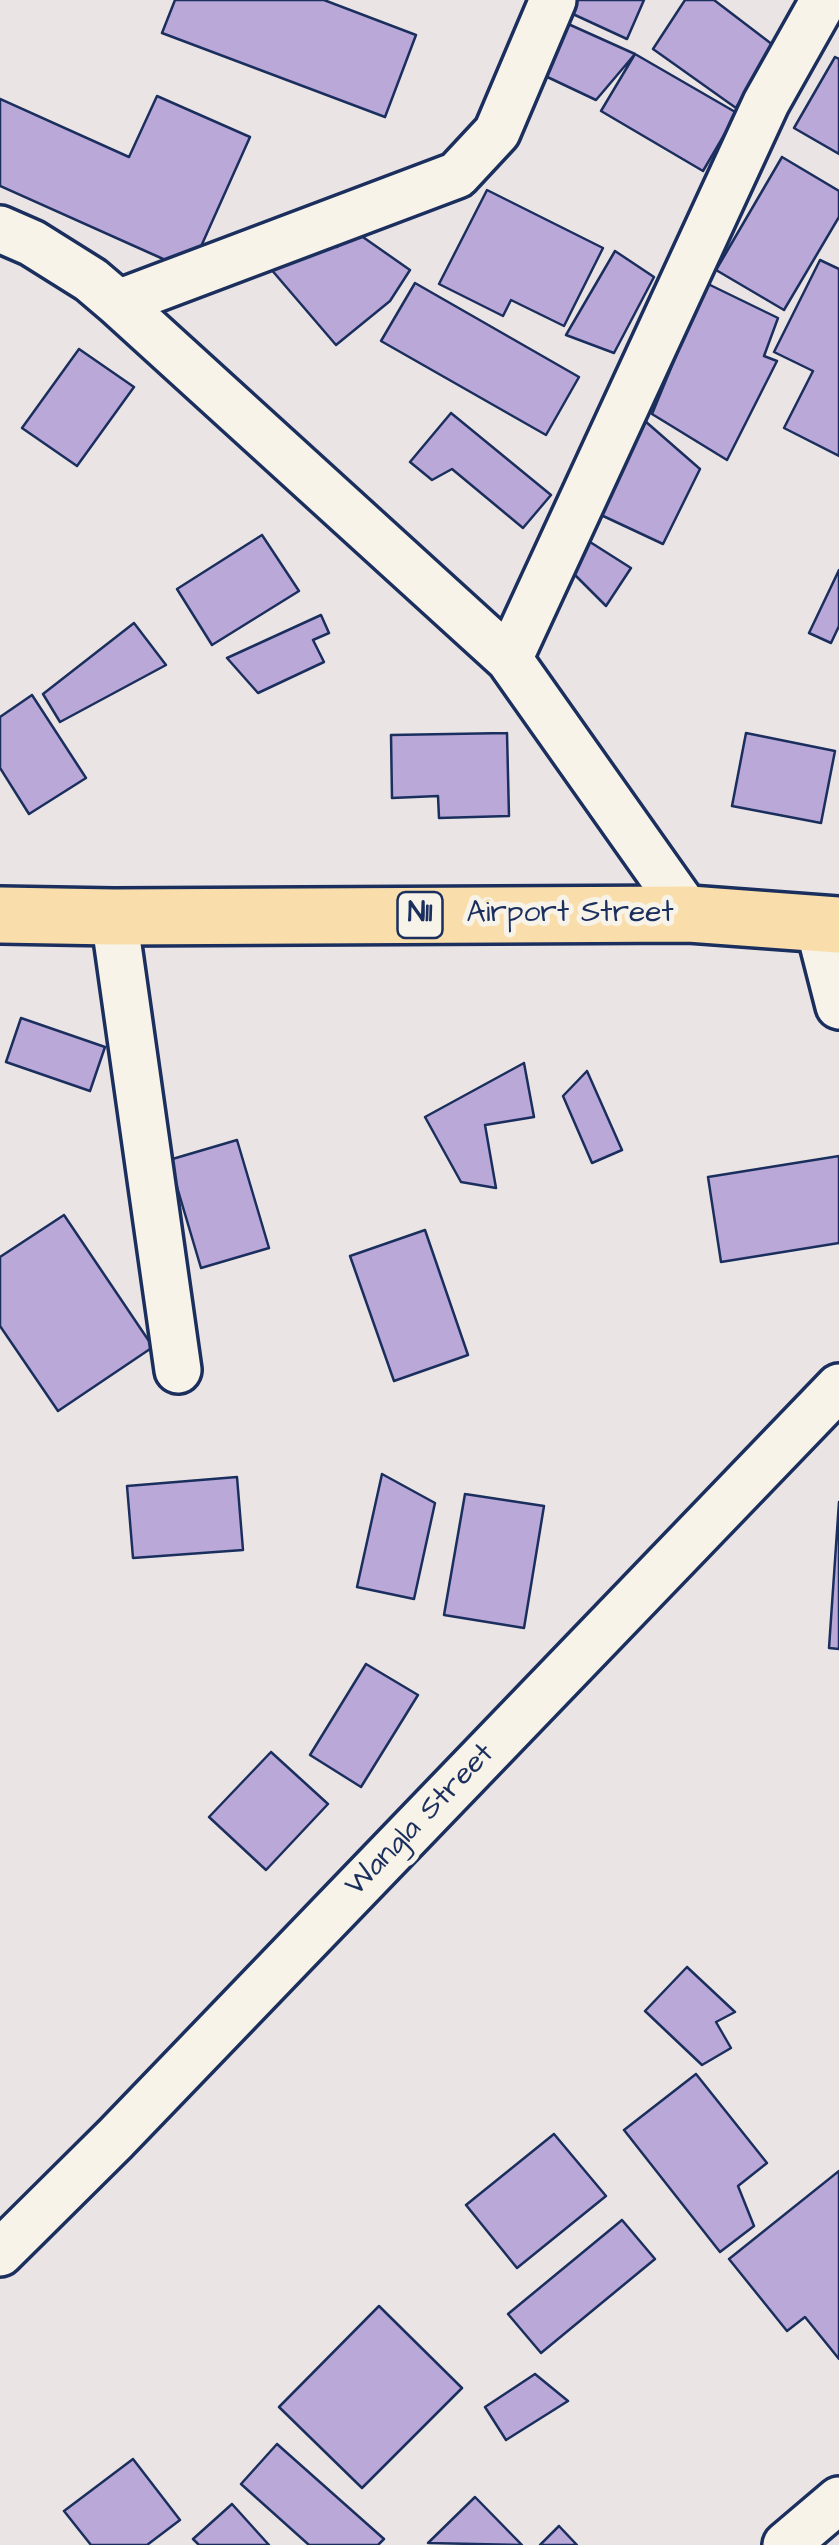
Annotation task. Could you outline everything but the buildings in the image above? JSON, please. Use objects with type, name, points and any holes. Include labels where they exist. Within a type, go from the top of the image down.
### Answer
[{"type":"highway","name":"Airport Street","points":[[0,915],[689,914],[828,925]]},
{"type":"street","points":[[118,303],[457,175],[497,132],[553,0]]},
{"type":"street","points":[[510,659],[758,121],[824,0]]},
{"type":"street","points":[[0,228],[32,243],[118,303],[510,659],[689,914]]},
{"type":"street","points":[[114,917],[178,1370]]},
{"type":"street","points":[[828,925],[839,1006]]},
{"type":"street","name":"Wangla Street","points":[[0,2253],[115,2139],[839,1386]]},
{"type":"street","points":[[786,2545],[839,2500]]}]
